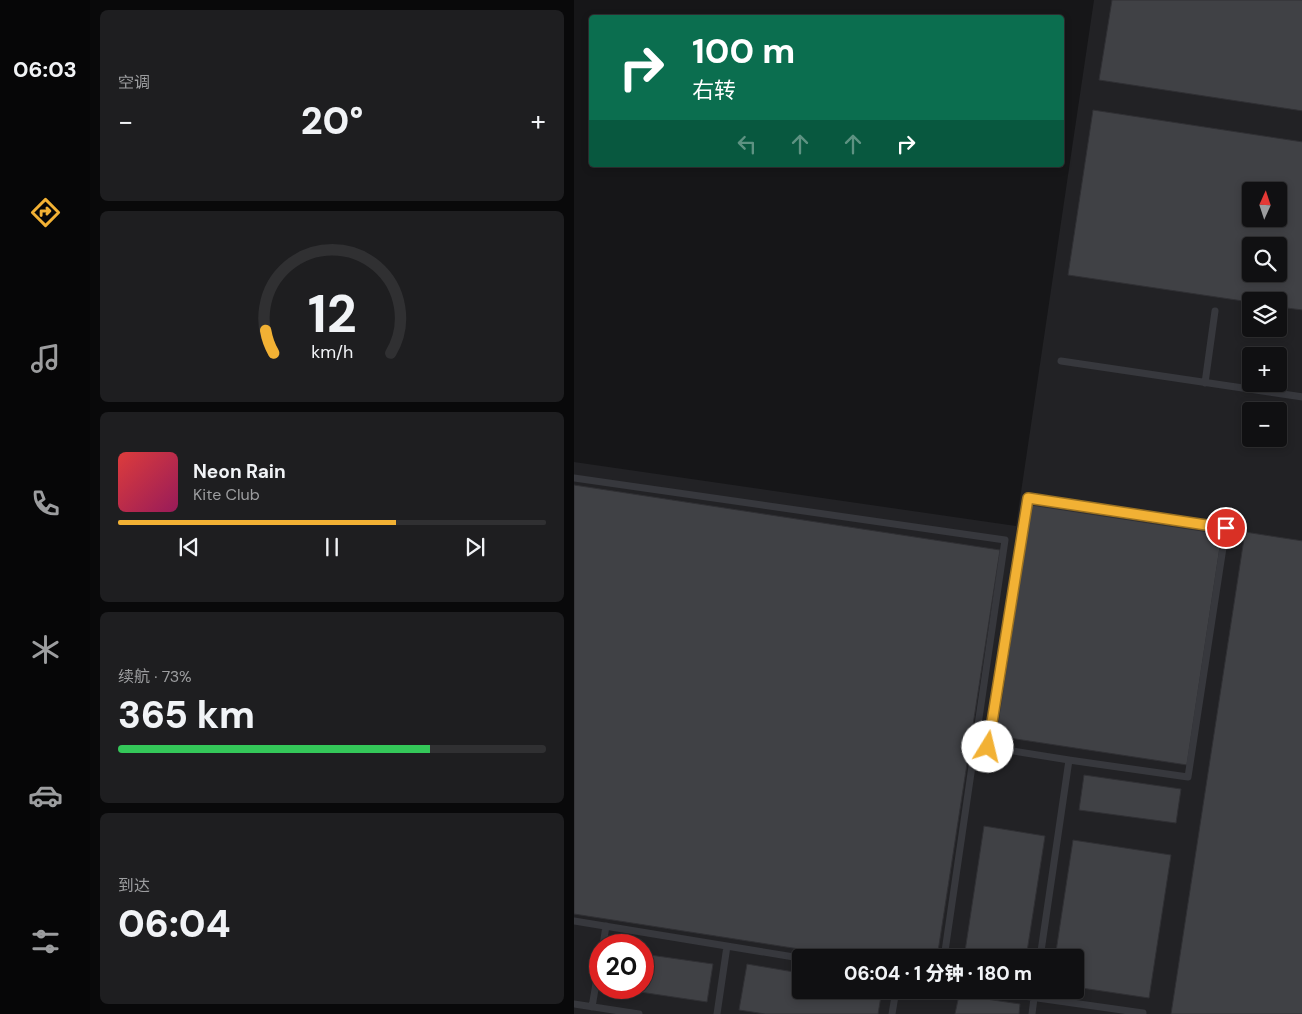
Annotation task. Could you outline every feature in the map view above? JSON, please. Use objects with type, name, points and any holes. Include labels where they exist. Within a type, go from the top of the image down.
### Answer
[{"type":"lane","points":[[1205,383],[1214,311]]},
{"type":"lane","points":[[1061,362],[1302,398]]},
{"type":"lane","points":[[574,478],[1005,540],[945,949]]},
{"type":"lane","points":[[1028,498],[1226,528],[1188,777],[1069,760],[988,747],[1028,498]]},
{"type":"lane","points":[[1041,949],[1069,760]]},
{"type":"lane","points":[[574,920],[792,957]]},
{"type":"lane","points":[[605,934],[606,926]]},
{"type":"lane","points":[[717,1014],[727,946]]},
{"type":"lane","points":[[592,1007],[593,999]]},
{"type":"lane","points":[[892,1014],[894,999]]},
{"type":"lane","points":[[1032,1014],[1034,999]]},
{"type":"lane","points":[[1063,999],[1143,1013]]},
{"type":"lane","points":[[574,1004],[639,1014]]},
{"type":"shaded area","points":[[1094,0],[1302,0],[1302,1014],[574,1014],[574,462],[1016,526]]},
{"type":"building","points":[[1112,0],[1303,0],[1303,111],[1099,80]]},
{"type":"building","points":[[1093,110],[1303,142],[1303,310],[1287,308],[1287,292],[1242,292],[1242,301],[1068,275]]},
{"type":"building","points":[[574,485],[1000,550],[938,949],[799,949],[574,914]]},
{"type":"building","points":[[1031,505],[1222,534],[1187,765],[996,736]]},
{"type":"building","points":[[1245,532],[1303,541],[1303,1014],[1171,1014]]},
{"type":"building","points":[[1084,775],[1181,789],[1176,823],[1079,810]]},
{"type":"building","points":[[984,826],[1045,836],[1027,949],[965,949]]},
{"type":"building","points":[[1073,840],[1171,855],[1149,998],[1084,988],[1084,949],[1056,949]]},
{"type":"building","points":[[654,956],[713,964],[707,1002],[654,994]]},
{"type":"building","points":[[747,964],[792,972],[792,999],[880,999],[878,1014],[765,1014],[739,1010]]},
{"type":"building","points":[[958,999],[986,999],[1020,1004],[1019,1014],[955,1014]]},
{"type":"route","points":[[988,747],[1028,498],[1226,528]]}]
